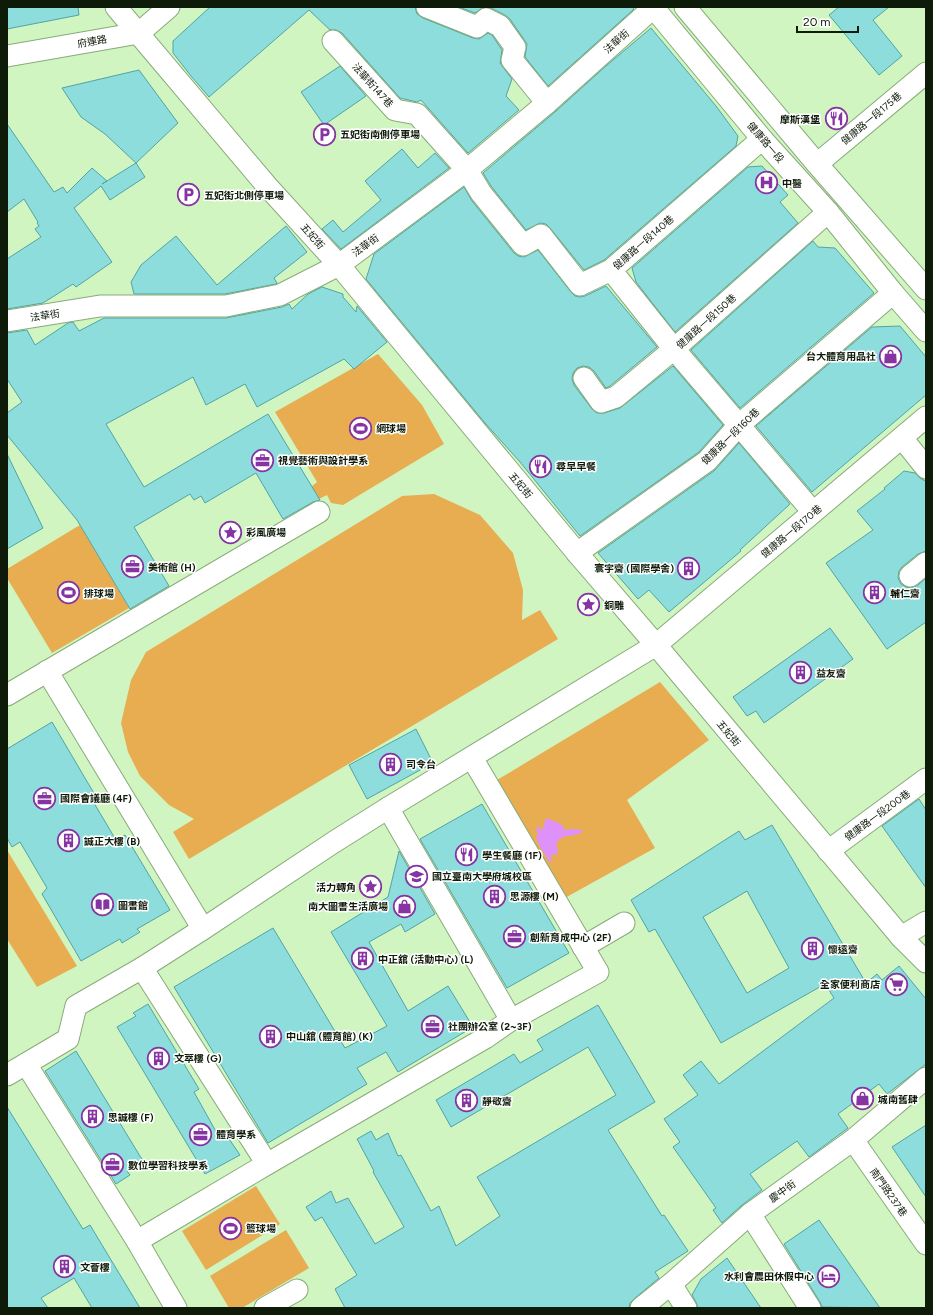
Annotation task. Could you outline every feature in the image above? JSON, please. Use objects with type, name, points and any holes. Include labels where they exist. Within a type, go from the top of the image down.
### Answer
[{"type":"street","name":"五妃街","points":[[116,7],[268,186],[339,265],[577,553],[901,937],[926,962]]},
{"type":"street","points":[[139,33],[169,7]]},
{"type":"street","points":[[427,7],[477,27],[486,19],[500,26],[515,47],[512,60],[547,103]]},
{"type":"street","name":"法華街","points":[[7,321],[100,306],[226,306],[280,295],[339,265],[467,170],[547,103],[653,7]]},
{"type":"street","name":"健康路一段","points":[[653,7],[762,139],[828,212],[893,293],[926,331]]},
{"type":"street","points":[[685,7],[817,164],[926,289]]},
{"type":"street","name":"府連路","points":[[7,56],[139,33]]},
{"type":"street","name":"法華街147巷","points":[[333,41],[395,110],[417,114],[467,170]]},
{"type":"street","name":"健康路一段175巷","points":[[817,164],[926,73]]},
{"type":"street","name":"健康路一段140巷","points":[[467,170],[481,193],[523,244],[541,235],[580,285],[611,270],[762,139]]},
{"type":"street","name":"健康路一段150巷","points":[[584,378],[601,402],[616,397],[674,349],[828,212]]},
{"type":"street","points":[[611,270],[674,349],[813,512]]},
{"type":"street","name":"健康路一段160巷","points":[[577,553],[707,461],[739,425],[893,293]]},
{"type":"street","name":"健康路一段170巷","points":[[7,1074],[68,1039],[76,1006],[142,968],[388,808],[656,645],[926,417]]},
{"type":"street","points":[[902,438],[926,468]]},
{"type":"street","points":[[7,695],[319,512]]},
{"type":"street","points":[[910,576],[926,563]]},
{"type":"street","points":[[47,671],[203,929]]},
{"type":"street","points":[[137,1242],[267,1164],[485,1038],[511,1020],[598,972],[472,758]]},
{"type":"street","name":"健康路一段200巷","points":[[828,851],[926,779]]},
{"type":"street","points":[[388,808],[511,1020]]},
{"type":"street","points":[[901,937],[926,922]]},
{"type":"street","points":[[583,947],[624,924]]},
{"type":"street","points":[[142,968],[267,1164]]},
{"type":"street","points":[[26,1064],[137,1242],[176,1308]]},
{"type":"street","name":"慶中街","points":[[641,1308],[672,1284],[750,1214],[853,1140],[926,1078]]},
{"type":"street","name":"南門路237巷","points":[[853,1140],[926,1244]]},
{"type":"street","points":[[750,1214],[810,1308]]},
{"type":"street","points":[[672,1284],[686,1308]]},
{"type":"street","points":[[265,1308],[297,1290]]},
{"type":"shaded area","name":"網球場","points":[[378,354],[422,405],[444,444],[343,505],[331,503],[327,495],[319,499],[311,487],[317,482],[275,412]]},
{"type":"shaded area","points":[[434,494],[480,515],[513,553],[523,590],[522,620],[540,610],[558,639],[189,859],[173,832],[194,819],[169,805],[140,776],[128,752],[121,723],[131,680],[146,652],[402,496]]},
{"type":"shaded area","name":"排球場","points":[[80,525],[129,608],[52,653],[7,578],[7,569]]},
{"type":"shaded area","points":[[660,682],[709,740],[627,800],[655,848],[563,899],[497,780]]},
{"type":"shaded area","points":[[546,818],[561,824],[565,830],[582,830],[579,834],[560,839],[556,846],[558,848],[557,855],[553,854],[551,856],[550,863],[539,845],[536,836],[538,834],[536,827],[540,827],[542,831]]},
{"type":"shaded area","points":[[7,850],[77,966],[37,987],[7,939]]},
{"type":"shaded area","name":"籃球場","points":[[256,1186],[280,1224],[206,1270],[182,1231]]},
{"type":"shaded area","name":"籃球場","points":[[286,1230],[309,1268],[242,1308],[229,1308],[210,1276]]},
{"type":"building","points":[[7,7],[78,7],[79,15],[7,29]]},
{"type":"building","points":[[210,7],[415,7],[417,14],[423,18],[473,38],[479,39],[488,33],[492,35],[502,50],[500,63],[512,79],[506,96],[519,110],[468,153],[421,100],[417,102],[400,98],[342,33],[336,30],[330,30],[309,10],[209,97],[173,53],[173,41]]},
{"type":"building","points":[[459,7],[484,7],[475,13]]},
{"type":"building","points":[[484,7],[634,7],[633,10],[548,86],[525,57],[527,44],[510,19],[491,8]]},
{"type":"building","points":[[839,7],[889,7],[873,20],[902,56],[879,75],[829,15]]},
{"type":"building","points":[[651,28],[716,106],[738,136],[736,146],[604,260],[584,270],[546,224],[540,223],[526,230],[491,186],[483,173]]},
{"type":"building","points":[[340,66],[366,96],[324,125],[301,92]]},
{"type":"building","points":[[139,70],[178,123],[136,163],[105,134],[81,117],[62,88]]},
{"type":"building","points":[[7,124],[54,192],[63,187],[67,193],[92,168],[107,181],[136,163],[145,177],[110,200],[101,186],[74,208],[112,262],[76,287],[73,284],[43,303],[7,309],[7,259],[41,237],[35,229],[39,226],[37,223],[38,222],[24,199],[7,212]]},
{"type":"building","points":[[402,149],[418,168],[435,153],[449,168],[341,249],[322,229],[333,220],[343,232],[381,200],[365,181]]},
{"type":"building","points":[[762,166],[788,195],[780,202],[798,223],[675,332],[636,282],[632,268],[748,167]]},
{"type":"building","points":[[464,187],[472,201],[514,253],[518,256],[524,257],[538,250],[575,296],[585,296],[606,286],[657,347],[606,388],[594,371],[589,367],[583,366],[577,368],[573,373],[572,379],[574,385],[592,409],[597,413],[604,413],[620,408],[673,366],[723,425],[699,452],[580,536],[520,462],[485,423],[366,279],[374,254]]},
{"type":"building","points":[[286,226],[307,252],[274,278],[277,283],[276,284],[225,294],[134,294],[131,282],[141,265],[176,236],[217,285]]},
{"type":"building","points":[[813,241],[818,247],[835,248],[874,293],[740,408],[691,350]]},
{"type":"building","points":[[322,287],[343,294],[343,297],[356,312],[357,306],[387,342],[354,369],[344,359],[257,407],[245,384],[206,405],[193,377],[106,424],[144,487],[268,414],[320,500],[313,502],[283,519],[256,473],[205,503],[201,496],[194,500],[190,494],[134,527],[169,586],[130,609],[77,520],[7,435],[7,413],[22,402],[7,379],[7,333],[27,330],[35,345],[68,323],[73,322],[79,331],[104,318],[226,318],[282,307],[289,304],[292,309],[308,294]]},
{"type":"building","points":[[900,326],[926,357],[926,395],[812,492],[756,426],[872,327]]},
{"type":"building","points":[[739,443],[790,504],[740,550],[741,551],[669,612],[649,590],[638,599],[598,553],[714,471]]},
{"type":"building","points":[[7,454],[43,528],[7,549]]},
{"type":"building","points":[[904,471],[915,473],[921,479],[926,481],[926,551],[918,554],[902,567],[899,571],[898,578],[901,584],[912,588],[926,578],[926,622],[887,649],[826,563],[873,530],[857,511],[885,489],[884,488]]},
{"type":"building","name":"益友齋","points":[[830,628],[853,659],[764,723],[756,711],[747,716],[733,697]]},
{"type":"building","name":"誠正大樓 (B)","points":[[52,722],[95,795],[91,798],[116,840],[125,835],[170,910],[137,929],[140,932],[122,943],[120,939],[81,961],[42,894],[47,888],[20,842],[12,847],[7,838],[7,749]]},
{"type":"building","name":"司令台","points":[[416,729],[433,763],[367,799],[349,765]]},
{"type":"building","points":[[919,799],[926,810],[926,888],[882,826]]},
{"type":"building","name":"思源樓 (M)","points":[[482,804],[569,953],[507,988],[420,839]]},
{"type":"building","points":[[772,825],[866,983],[877,974],[882,980],[899,966],[926,999],[926,1064],[887,1094],[879,1084],[838,1114],[848,1128],[809,1157],[797,1141],[750,1174],[762,1190],[722,1223],[713,1210],[716,1208],[673,1147],[680,1142],[664,1119],[698,1095],[683,1075],[701,1061],[719,1084],[834,998],[825,984],[721,1043],[655,929],[649,932],[631,900],[739,831],[745,840]],"holes":[[[747,891],[789,968],[747,993],[703,917]]]},
{"type":"building","name":"中山舘 (體育館) (K)","points":[[399,851],[435,914],[405,932],[401,924],[369,942],[408,1011],[448,986],[473,1027],[398,1072],[386,1052],[357,1068],[367,1084],[268,1143],[174,987],[273,928],[345,1048],[387,1026],[331,932],[388,897]]},
{"type":"building","name":"文萃樓 (G)","points":[[148,1004],[199,1089],[194,1092],[219,1137],[225,1133],[240,1155],[205,1174],[117,1027],[136,1016],[133,1013]]},
{"type":"building","points":[[598,1005],[655,1102],[608,1130],[662,1216],[664,1215],[688,1251],[655,1272],[659,1278],[630,1303],[629,1308],[345,1308],[335,1289],[357,1275],[322,1217],[315,1221],[306,1207],[331,1191],[336,1203],[348,1198],[375,1244],[404,1227],[373,1172],[374,1171],[357,1139],[371,1131],[376,1140],[388,1133],[398,1156],[401,1155],[431,1211],[439,1206],[456,1246],[500,1216],[477,1177],[616,1095],[588,1047],[451,1127],[436,1100],[514,1054],[520,1063],[543,1050],[537,1040]]},
{"type":"building","name":"思誠樓 (F)","points":[[76,1051],[143,1161],[127,1171],[130,1175],[116,1184],[45,1071]]},
{"type":"building","points":[[7,1107],[83,1229],[90,1225],[140,1308],[92,1308],[74,1278],[41,1298],[48,1308],[7,1308]]},
{"type":"building","points":[[926,1125],[926,1197],[892,1147]]},
{"type":"building","name":"水利會農田休假中心","points":[[819,1220],[880,1308],[822,1307],[784,1244]]},
{"type":"building","points":[[727,1258],[761,1308],[698,1308],[692,1295],[701,1279]]},
{"type":"place","name":"摩斯漢堡","points":[[836,119]]},
{"type":"place","name":"五妃街南側停車場","points":[[324,134]]},
{"type":"place","name":"中醫","points":[[766,183]]},
{"type":"place","name":"五妃街北側停車場","points":[[188,195]]},
{"type":"place","name":"台大體育用品社","points":[[891,356]]},
{"type":"place","name":"網球場","points":[[360,428]]},
{"type":"place","name":"視覺藝術與設計學系","points":[[262,460]]},
{"type":"place","name":"尋早早餐","points":[[540,466]]},
{"type":"place","name":"彩風廣場","points":[[231,532]]},
{"type":"place","name":"美術館 (H)","points":[[132,567]]},
{"type":"place","name":"寰宇齋 (國際學舍)","points":[[689,568]]},
{"type":"place","name":"排球場","points":[[68,593]]},
{"type":"place","name":"輔仁齋","points":[[875,593]]},
{"type":"place","name":"銅雕","points":[[589,605]]},
{"type":"place","name":"益友齋","points":[[801,673]]},
{"type":"place","name":"司令台","points":[[391,764]]},
{"type":"place","name":"國際會議廳 (4F)","points":[[45,798]]},
{"type":"place","name":"誠正大樓 (B)","points":[[69,841]]},
{"type":"place","name":"學生餐廳 (1F)","points":[[467,855]]},
{"type":"place","name":"國立臺南大學府城校區","points":[[416,876]]},
{"type":"place","name":"活力轉角","points":[[371,887]]},
{"type":"place","name":"思源樓 (M)","points":[[495,896]]},
{"type":"place","name":"圖書館","points":[[103,905]]},
{"type":"place","name":"南大圖書生活廣場","points":[[404,906]]},
{"type":"place","name":"創新育成中心 (2F)","points":[[515,937]]},
{"type":"place","name":"懷遠齋","points":[[812,949]]},
{"type":"place","name":"中正舘 (活動中心) (L)","points":[[363,959]]},
{"type":"place","name":"全家便利商店","points":[[896,984]]},
{"type":"place","name":"社團辦公室 (2~3F)","points":[[433,1026]]},
{"type":"place","name":"中山舘 (體育館) (K)","points":[[270,1036]]},
{"type":"place","name":"文萃樓 (G)","points":[[158,1058]]},
{"type":"place","name":"城南舊肆","points":[[862,1099]]},
{"type":"place","name":"靜敬齋","points":[[466,1101]]},
{"type":"place","name":"思誠樓 (F)","points":[[93,1117]]},
{"type":"place","name":"體育學系","points":[[200,1134]]},
{"type":"place","name":"數位學習科技學系","points":[[113,1165]]},
{"type":"place","name":"籃球場","points":[[231,1228]]},
{"type":"place","name":"文薈樓","points":[[64,1267]]},
{"type":"place","name":"水利會農田休假中心","points":[[829,1276]]}]
